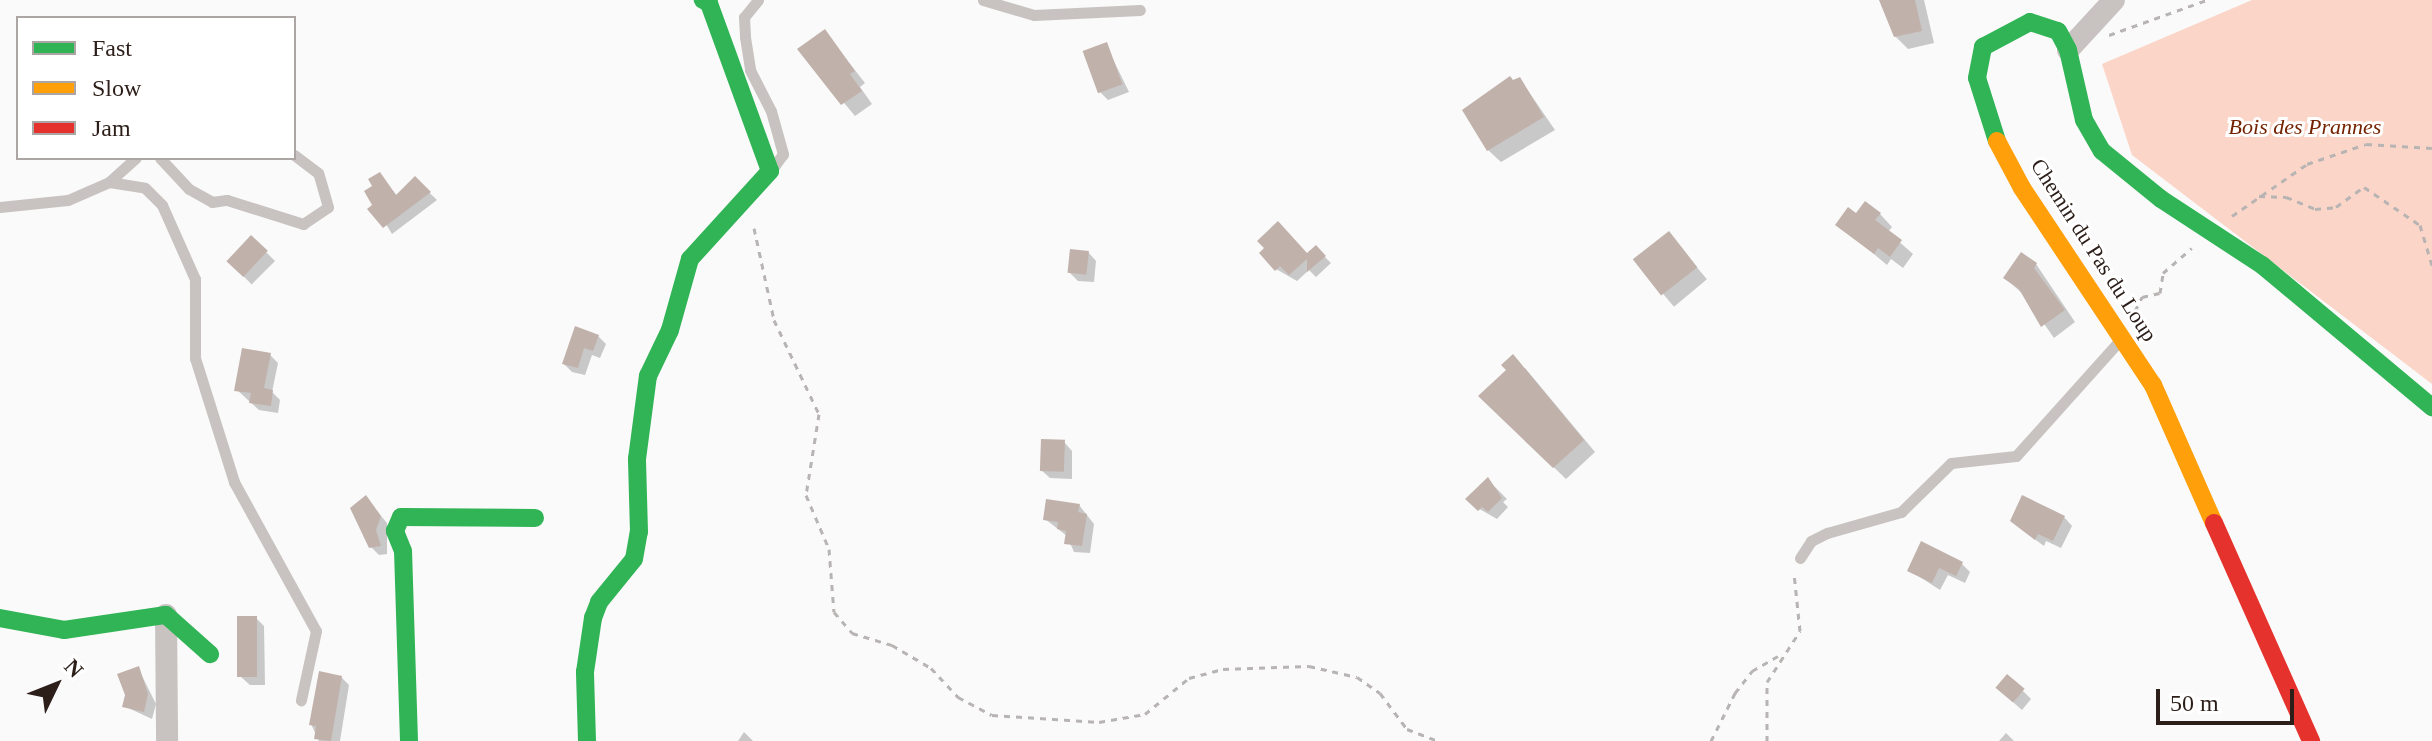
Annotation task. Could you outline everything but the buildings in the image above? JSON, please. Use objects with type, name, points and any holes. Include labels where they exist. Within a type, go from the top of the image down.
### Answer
[{"type":"street","points":[[587,741],[585,672],[593,618],[599,602],[634,559],[639,532],[637,459],[648,376],[670,330],[690,259],[770,171],[709,3],[703,0]]},
{"type":"street","points":[[2114,0],[2068,50],[2084,120],[2102,151],[2161,199],[2212,231],[2300,295],[2432,407]]},
{"type":"street","name":"Chemin du Pas du Loup","points":[[2068,50],[2058,31],[2030,22],[1983,47],[1977,78],[1997,140],[2022,188],[2153,385],[2311,741]]},
{"type":"street","points":[[409,741],[403,551],[395,531],[401,517],[535,518]]},
{"type":"street","points":[[0,618],[64,630],[166,615],[210,654]]},
{"type":"street","points":[[166,615],[167,741]]},
{"type":"lane","points":[[758,0],[744,17],[744,27],[750,70],[771,111],[783,154],[770,171]]},
{"type":"lane","points":[[983,0],[1034,15],[1140,10]]},
{"type":"lane","points":[[162,160],[189,189],[212,202],[227,200],[303,224],[328,207],[318,173],[296,156]]},
{"type":"lane","points":[[0,207],[68,200],[109,182],[134,160]]},
{"type":"lane","points":[[109,182],[145,188],[162,205],[195,279],[195,358],[234,482],[316,631],[301,700]]},
{"type":"lane","points":[[1800,558],[1811,541],[1827,533],[1901,512],[1951,463],[2016,456],[2122,337]]},
{"type":"path","points":[[2068,50],[2207,0]]},
{"type":"path","points":[[2122,337],[2142,297],[2160,293],[2163,273],[2212,231],[2307,164],[2366,144],[2432,148]]},
{"type":"path","points":[[755,187],[758,261],[774,320],[819,414],[806,495],[829,549],[834,612],[852,633],[905,652],[931,668],[958,697],[992,715],[1099,722],[1145,714],[1189,678],[1223,669],[1309,666],[1357,677],[1380,693],[1407,729],[1438,741]]},
{"type":"path","points":[[2259,196],[2286,197],[2315,209],[2336,207],[2364,187],[2420,225],[2432,265]]},
{"type":"path","points":[[1767,741],[1767,682],[1781,654],[1800,631],[1792,583],[1800,558]]},
{"type":"path","points":[[1711,741],[1735,693],[1752,671],[1781,654]]},
{"type":"green space","name":"Bois des Prannes","points":[[2252,0],[2432,0],[2432,384],[2132,155],[2102,64]]},
{"type":"traffic: fast","points":[[587,741],[585,672],[593,618],[599,602],[634,559],[639,532],[637,459],[648,376],[670,330],[690,259],[770,171],[709,3],[703,0]]},
{"type":"traffic: fast","points":[[1997,141],[1977,78],[1983,47],[2030,22],[2058,31],[2068,50],[2084,120],[2102,151],[2161,199],[2262,265],[2432,407]]},
{"type":"traffic: fast","points":[[409,741],[403,551],[395,531],[401,517],[535,518]]},
{"type":"traffic: fast","points":[[0,618],[64,630],[166,615],[210,654]]},
{"type":"traffic: slow","points":[[1997,141],[2022,188],[2153,385],[2214,523]]},
{"type":"traffic: jam","points":[[2214,523],[2311,741]]}]
